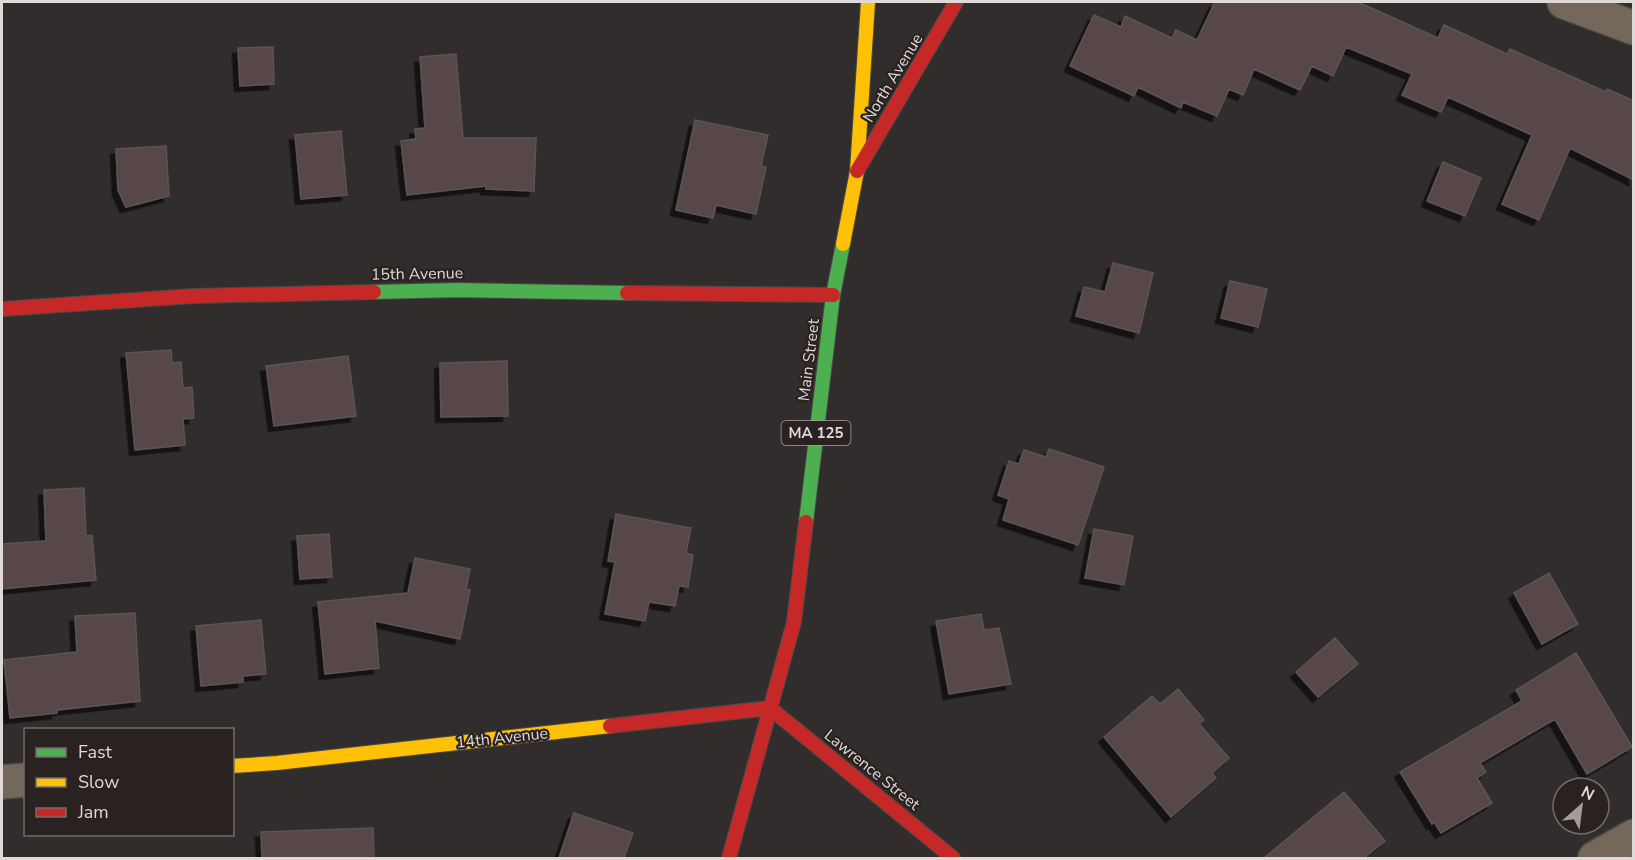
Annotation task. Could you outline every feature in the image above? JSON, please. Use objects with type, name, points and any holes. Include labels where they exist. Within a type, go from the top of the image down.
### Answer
[{"type":"street","name":"Main Street","points":[[729,858],[794,622],[833,295],[857,171],[868,2]]},
{"type":"street","name":"North Avenue","points":[[857,171],[956,2]]},
{"type":"street","points":[[1564,2],[1634,28]]},
{"type":"street","name":"15th Avenue","points":[[2,309],[194,296],[458,290],[833,295]]},
{"type":"street","name":"14th Avenue","points":[[234,766],[278,763],[770,708]]},
{"type":"street","name":"Lawrence Street","points":[[770,708],[953,858]]},
{"type":"street","points":[[2,782],[24,780]]},
{"type":"street","points":[[1595,858],[1634,836]]},
{"type":"building","points":[[1215,2],[1358,2],[1438,38],[1444,25],[1507,54],[1510,49],[1606,92],[1607,89],[1634,101],[1634,180],[1570,148],[1539,220],[1502,204],[1532,135],[1448,97],[1441,112],[1402,95],[1412,74],[1346,47],[1333,76],[1312,66],[1300,90],[1254,69],[1243,95],[1229,89],[1217,116],[1183,102],[1181,108],[1138,87],[1134,96],[1070,66],[1094,15],[1121,27],[1125,16],[1172,38],[1176,30],[1197,40]]},
{"type":"building","points":[[273,47],[274,84],[240,86],[238,48]]},
{"type":"building","points":[[456,54],[463,138],[536,138],[534,191],[486,189],[486,186],[407,195],[401,141],[416,139],[415,129],[425,128],[420,57]]},
{"type":"building","points":[[695,120],[768,135],[761,166],[766,167],[756,214],[716,205],[713,218],[676,210]]},
{"type":"building","points":[[341,131],[347,195],[301,199],[295,135]]},
{"type":"building","points":[[166,146],[169,196],[126,207],[118,190],[116,149]]},
{"type":"building","points":[[1443,162],[1481,178],[1465,216],[1427,201]]},
{"type":"building","points":[[1113,263],[1153,273],[1139,333],[1076,316],[1084,287],[1105,292]]},
{"type":"building","points":[[1230,281],[1267,289],[1258,327],[1221,318]]},
{"type":"building","points":[[171,350],[172,363],[181,362],[183,388],[192,387],[194,418],[183,419],[185,445],[135,450],[126,353]]},
{"type":"building","points":[[348,356],[356,416],[274,426],[266,366]]},
{"type":"building","points":[[507,361],[508,416],[441,417],[440,363]]},
{"type":"building","points":[[1049,449],[1104,467],[1078,545],[1003,520],[1009,499],[998,495],[1009,461],[1019,464],[1024,450],[1046,457]]},
{"type":"building","points":[[84,488],[86,536],[92,535],[96,580],[2,589],[2,544],[46,541],[44,490]]},
{"type":"building","points":[[616,514],[691,528],[686,553],[693,555],[688,587],[679,586],[675,606],[649,602],[645,621],[605,614],[615,562],[608,561]]},
{"type":"building","points":[[1094,529],[1133,536],[1124,585],[1085,578]]},
{"type":"building","points":[[329,534],[332,577],[300,579],[297,536]]},
{"type":"building","points":[[415,558],[470,569],[466,589],[470,590],[460,639],[375,621],[379,668],[325,674],[318,602],[408,593]]},
{"type":"building","points":[[1549,573],[1578,624],[1542,644],[1514,593]]},
{"type":"building","points":[[135,613],[140,701],[57,710],[57,713],[10,718],[4,660],[77,652],[75,616]]},
{"type":"building","points":[[981,614],[984,630],[999,628],[1011,684],[949,694],[936,621]]},
{"type":"building","points":[[261,620],[266,674],[243,676],[243,682],[201,686],[196,626]]},
{"type":"building","points":[[1335,638],[1358,664],[1318,697],[1296,672]]},
{"type":"building","points":[[1576,653],[1632,747],[1587,774],[1555,719],[1480,763],[1486,772],[1477,778],[1492,803],[1441,833],[1434,822],[1432,824],[1400,772],[1522,701],[1516,690]]},
{"type":"building","points":[[1178,689],[1204,720],[1199,724],[1229,758],[1212,773],[1216,778],[1171,817],[1104,737],[1152,696],[1160,704]]},
{"type":"building","points":[[1344,792],[1385,841],[1364,858],[1264,858]]},
{"type":"building","points":[[574,813],[633,833],[624,858],[559,858]]},
{"type":"building","points":[[373,828],[374,858],[262,858],[261,832]]},
{"type":"traffic: fast","points":[[806,522],[833,295],[843,244]]},
{"type":"traffic: fast","points":[[374,292],[458,290],[627,293]]},
{"type":"traffic: slow","points":[[843,244],[857,171],[868,2]]},
{"type":"traffic: slow","points":[[234,766],[610,726]]},
{"type":"traffic: jam","points":[[857,171],[956,2]]},
{"type":"traffic: jam","points":[[2,309],[194,296],[374,292]]},
{"type":"traffic: jam","points":[[627,293],[833,295]]},
{"type":"traffic: jam","points":[[729,858],[794,622],[806,522]]},
{"type":"traffic: jam","points":[[610,726],[770,708],[953,858]]}]
